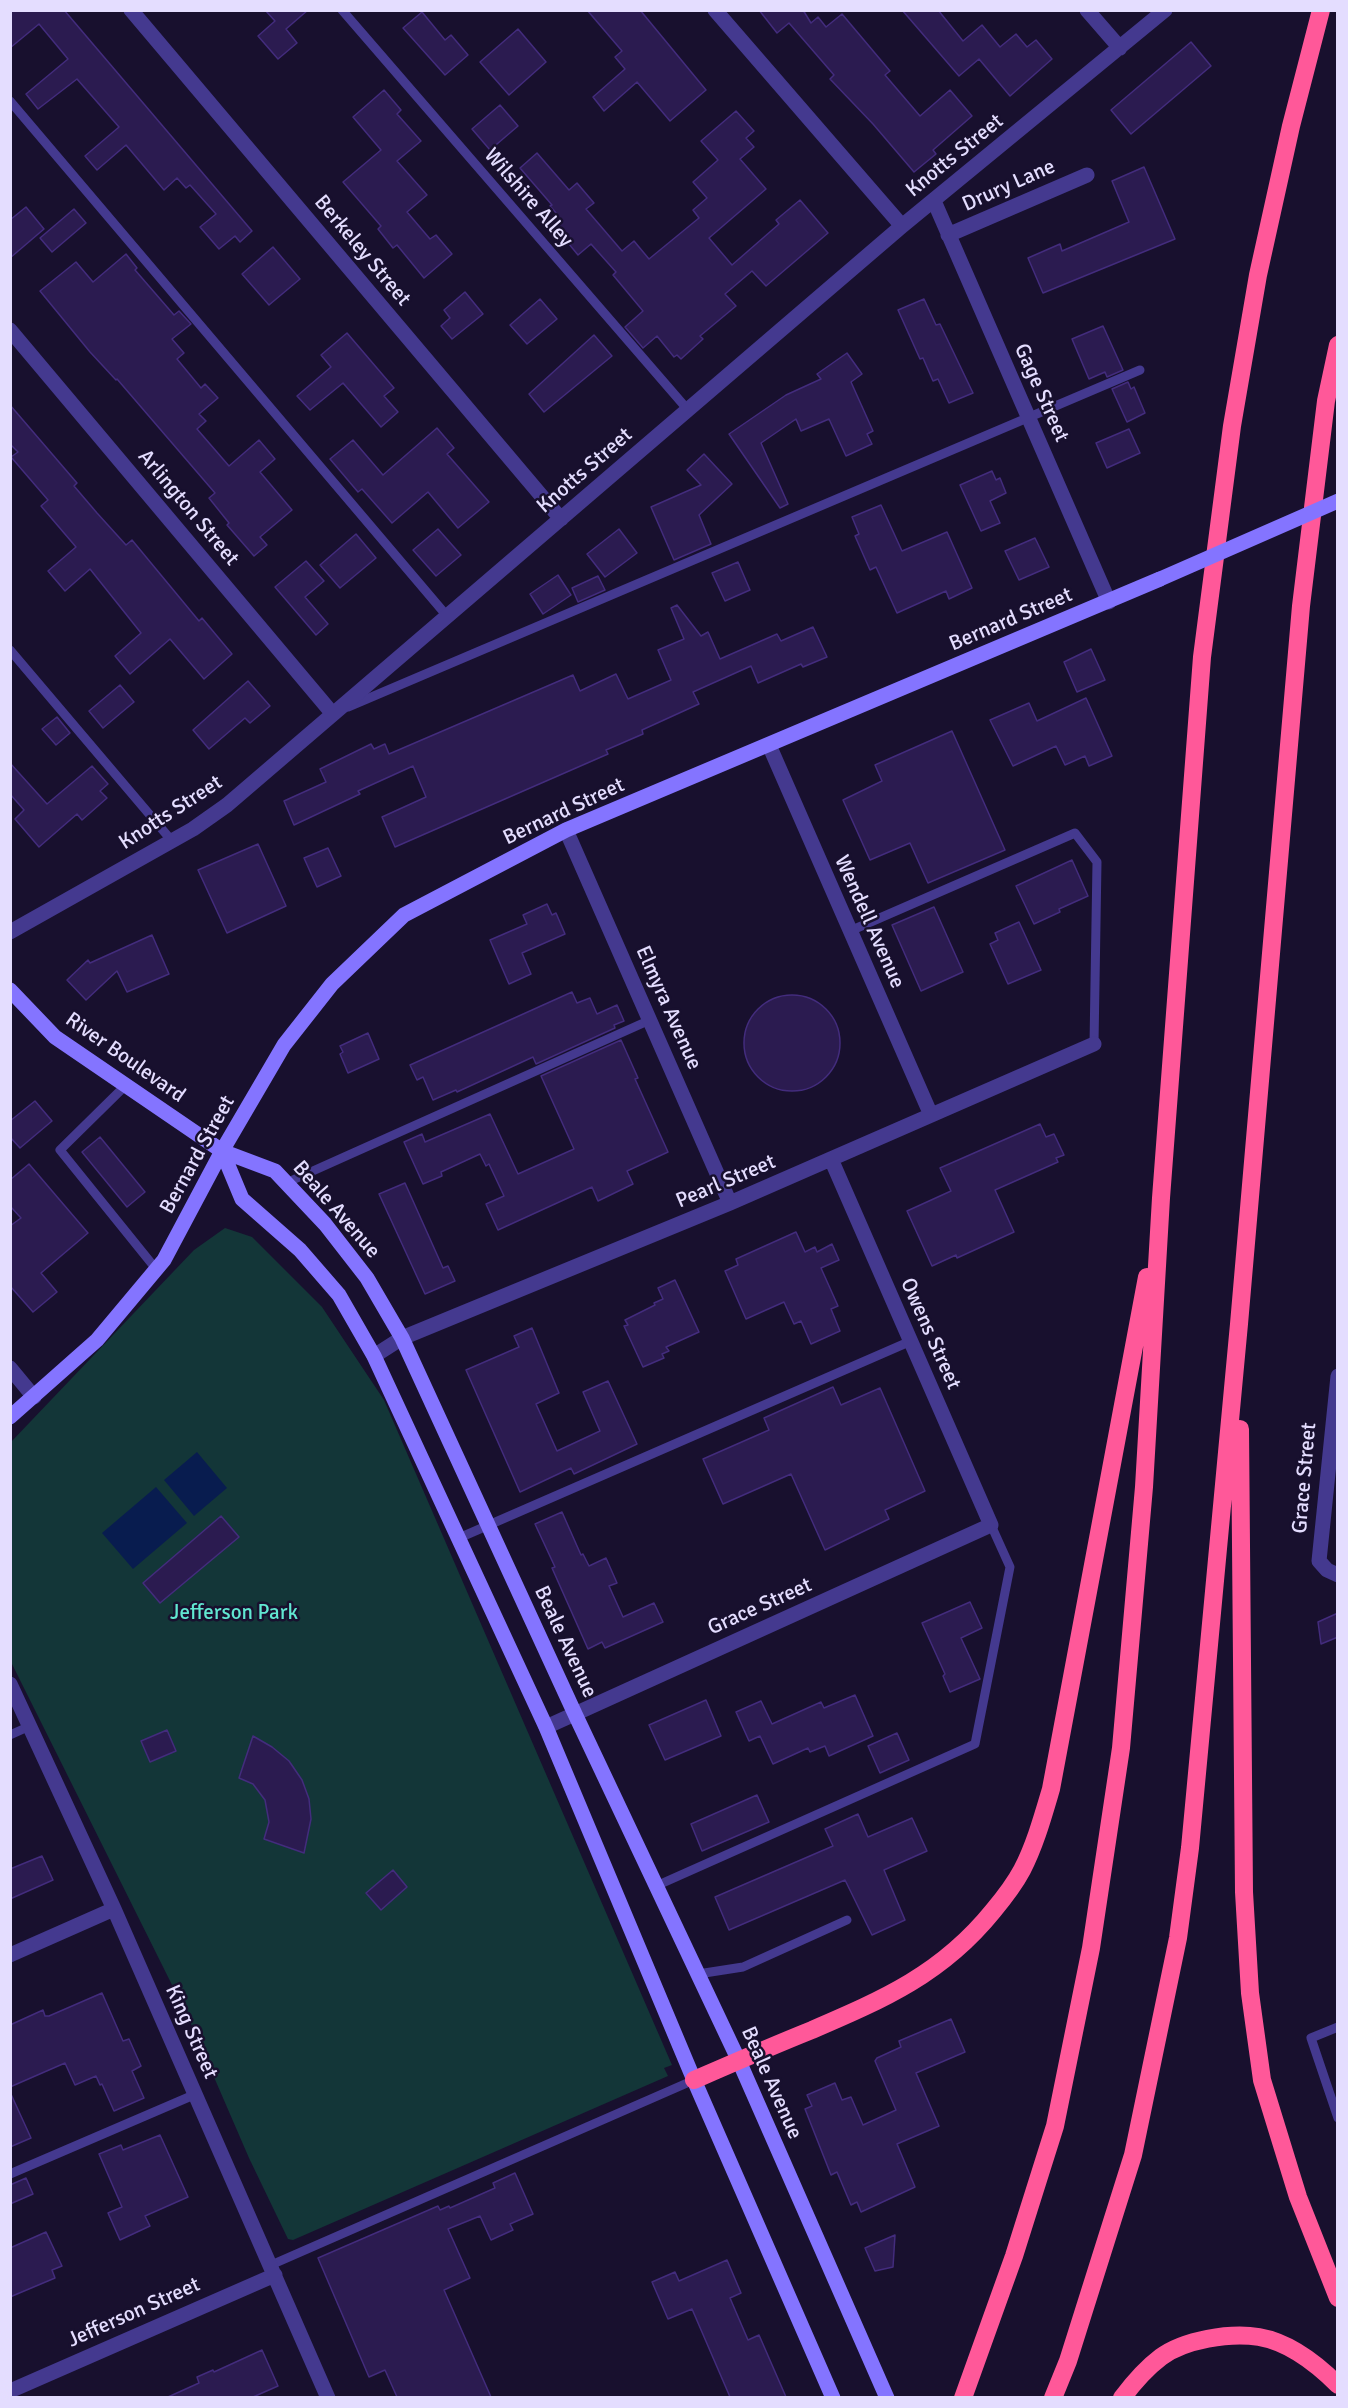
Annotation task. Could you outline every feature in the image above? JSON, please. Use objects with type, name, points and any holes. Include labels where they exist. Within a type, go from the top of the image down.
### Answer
[{"type":"highway","points":[[963,2397],[1014,2256],[1055,2126],[1091,1948],[1121,1748],[1144,1487],[1161,1198],[1202,657],[1232,426],[1258,276],[1291,126],[1321,10]]},
{"type":"highway","points":[[1053,2397],[1068,2361],[1133,2154],[1178,1938],[1192,1836],[1301,606],[1326,401],[1338,345]]},
{"type":"highway","points":[[694,2080],[876,2002],[914,1982],[946,1959],[978,1929],[1005,1896],[1022,1870],[1052,1789],[1161,1198]]},
{"type":"highway","points":[[1239,1324],[1244,1881],[1250,1993],[1263,2080],[1298,2197],[1338,2298]]},
{"type":"highway","points":[[1122,2397],[1138,2376],[1162,2356],[1222,2335],[1260,2337],[1295,2351],[1338,2385]]},
{"type":"main road","name":"Bernard Street","points":[[10,1417],[97,1340],[164,1260],[222,1151],[284,1045],[318,1000],[364,952],[404,915],[567,830],[1109,602],[1338,501]]},
{"type":"main road","name":"River Boulevard","points":[[10,990],[55,1037],[222,1151]]},
{"type":"main road","name":"Beale Avenue","points":[[222,1151],[275,1171],[325,1224],[367,1278],[402,1338],[739,2061],[887,2397]]},
{"type":"main road","points":[[222,1151],[242,1199],[300,1250],[339,1295],[374,1356],[546,1726],[694,2080],[833,2397]]},
{"type":"street","name":"Berkeley Street","points":[[131,10],[561,519]]},
{"type":"street","points":[[715,10],[902,226]]},
{"type":"street","points":[[1087,10],[1120,48]]},
{"type":"street","name":"Knotts Street","points":[[10,932],[172,841],[227,805],[902,226],[1165,10]]},
{"type":"street","name":"Drury Lane","points":[[948,236],[1087,175]]},
{"type":"street","name":"Gage Street","points":[[934,201],[1109,602]]},
{"type":"street","name":"Arlington Street","points":[[10,330],[332,713]]},
{"type":"street","name":"Wendell Avenue","points":[[769,745],[931,1115]]},
{"type":"street","name":"Elmyra Avenue","points":[[567,830],[730,1203]]},
{"type":"street","name":"Pearl Street","points":[[374,1356],[402,1338],[730,1203],[1094,1044]]},
{"type":"street","name":"Owens Street","points":[[831,1159],[991,1525]]},
{"type":"street","points":[[10,1368],[34,1396]]},
{"type":"street","name":"Grace Street","points":[[1338,1376],[1336,1377],[1319,1560],[1327,1570],[1338,1575]]},
{"type":"street","name":"Grace Street","points":[[546,1726],[991,1525]]},
{"type":"street","name":"King Street","points":[[10,1684],[114,1909],[328,2397]]},
{"type":"street","points":[[10,1955],[114,1909]]},
{"type":"street","name":"Jefferson Street","points":[[10,2391],[273,2270]]},
{"type":"lane","name":"Wilshire Alley","points":[[342,10],[688,410]]},
{"type":"lane","points":[[10,101],[447,616]]},
{"type":"lane","points":[[332,713],[1140,370]]},
{"type":"lane","points":[[10,650],[172,841]]},
{"type":"lane","points":[[850,931],[1075,834],[1097,862],[1094,1044]]},
{"type":"lane","points":[[286,1183],[650,1020]]},
{"type":"lane","points":[[126,1085],[60,1150],[156,1269]]},
{"type":"lane","points":[[459,1538],[911,1341]]},
{"type":"lane","points":[[656,1886],[975,1744],[1010,1567],[991,1525]]},
{"type":"lane","points":[[10,1735],[30,1726]]},
{"type":"lane","points":[[698,1974],[743,1966],[847,1920]]},
{"type":"lane","points":[[1338,2027],[1311,2038],[1338,2118]]},
{"type":"lane","points":[[273,2270],[694,2080]]},
{"type":"lane","points":[[10,2174],[196,2094]]},
{"type":"green space","name":"Jefferson Park","points":[[225,1228],[252,1237],[322,1307],[384,1400],[672,2065],[664,2068],[668,2076],[293,2240],[288,2239],[249,2158],[188,2017],[11,1662],[11,1442],[194,1250]]},
{"type":"water","points":[[197,1452],[227,1488],[194,1516],[164,1480]]},
{"type":"water","points":[[156,1487],[187,1523],[133,1569],[102,1533]]},
{"type":"building","points":[[10,10],[64,10],[252,231],[240,242],[235,236],[219,249],[200,227],[216,214],[190,185],[186,188],[177,178],[164,190],[126,145],[97,170],[85,156],[119,127],[77,79],[38,109],[26,94],[68,59],[39,24],[10,48]]},
{"type":"building","points":[[265,10],[308,10],[286,29],[297,43],[278,59],[258,36],[275,21]]},
{"type":"building","points":[[587,10],[640,10],[706,90],[670,121],[637,82],[604,111],[593,97],[625,69],[615,57],[622,51]]},
{"type":"building","points":[[759,10],[803,10],[811,23],[818,17],[826,27],[842,14],[890,71],[885,75],[920,116],[950,90],[972,116],[933,150],[936,154],[914,172],[830,79],[834,75],[789,23],[777,33]]},
{"type":"building","points":[[902,10],[938,10],[963,41],[982,25],[1000,47],[1016,34],[1027,47],[1036,40],[1052,59],[1010,96],[979,59],[959,76]]},
{"type":"building","points":[[422,12],[445,40],[451,35],[468,55],[445,75],[403,28]]},
{"type":"building","points":[[518,29],[546,62],[509,95],[480,62]]},
{"type":"building","points":[[1191,42],[1211,66],[1131,134],[1111,110]]},
{"type":"building","points":[[384,90],[401,110],[397,114],[421,141],[397,161],[427,195],[407,212],[430,239],[436,235],[452,254],[424,278],[397,245],[393,248],[378,229],[381,226],[343,182],[381,150],[353,117]]},
{"type":"building","points":[[500,105],[518,126],[490,150],[472,129]]},
{"type":"building","points":[[736,111],[754,131],[746,138],[754,147],[740,159],[766,189],[709,238],[732,265],[779,224],[776,220],[800,200],[828,233],[766,286],[752,271],[725,294],[736,306],[700,336],[703,339],[681,359],[677,355],[674,357],[657,336],[643,348],[625,327],[643,311],[613,275],[616,272],[591,244],[578,255],[550,221],[557,214],[550,206],[552,205],[520,168],[537,153],[569,190],[577,183],[594,203],[586,209],[622,251],[634,241],[649,259],[699,218],[693,210],[707,198],[693,182],[718,160],[701,141]]},
{"type":"building","points":[[1144,167],[1175,239],[1043,293],[1028,258],[1060,244],[1062,251],[1129,222],[1112,181]]},
{"type":"building","points":[[26,207],[44,229],[10,258],[10,220]]},
{"type":"building","points":[[74,209],[86,223],[52,252],[40,238]]},
{"type":"building","points":[[273,247],[300,279],[269,305],[242,274]]},
{"type":"building","points":[[126,254],[137,268],[135,270],[174,315],[179,311],[191,324],[172,339],[184,353],[177,359],[201,388],[205,384],[218,398],[199,414],[206,421],[197,429],[229,466],[259,440],[275,459],[260,472],[292,510],[260,537],[267,545],[254,556],[227,525],[229,523],[209,498],[215,493],[117,379],[90,352],[40,291],[76,262],[93,282]]},
{"type":"building","points":[[465,292],[483,314],[452,339],[441,326],[450,318],[444,310]]},
{"type":"building","points":[[540,299],[557,319],[527,344],[510,325]]},
{"type":"building","points":[[924,299],[936,325],[940,324],[973,393],[949,403],[938,379],[933,381],[923,358],[920,359],[898,310]]},
{"type":"building","points":[[1103,326],[1123,370],[1107,377],[1105,372],[1089,379],[1072,339]]},
{"type":"building","points":[[347,333],[394,388],[384,396],[398,412],[381,427],[343,383],[310,410],[297,396],[331,367],[321,355]]},
{"type":"building","points":[[594,335],[612,356],[544,412],[529,394]]},
{"type":"building","points":[[847,353],[862,374],[851,382],[873,431],[867,434],[872,444],[846,456],[829,419],[801,431],[796,419],[761,443],[788,504],[780,508],[729,434],[786,395],[821,379],[817,374]]},
{"type":"building","points":[[1128,382],[1131,389],[1134,387],[1145,413],[1127,422],[1112,389]]},
{"type":"building","points":[[10,405],[77,483],[74,486],[97,513],[126,545],[132,540],[199,621],[202,618],[232,654],[204,679],[170,639],[130,674],[115,656],[141,633],[90,569],[65,591],[48,571],[76,547],[41,506],[48,500],[11,457],[18,452],[10,444]]},
{"type":"building","points":[[437,428],[454,448],[447,454],[489,502],[458,528],[428,492],[392,523],[362,489],[358,492],[330,459],[353,440],[383,475]]},
{"type":"building","points":[[1129,429],[1140,453],[1107,468],[1096,443]]},
{"type":"building","points":[[704,454],[732,484],[699,515],[711,544],[674,560],[651,507],[701,485],[687,470]]},
{"type":"building","points":[[992,471],[996,480],[1000,478],[1006,493],[990,501],[1000,523],[981,531],[960,485]]},
{"type":"building","points":[[881,505],[902,551],[947,532],[972,588],[949,599],[946,591],[897,613],[876,567],[870,570],[855,536],[859,534],[852,517]]},
{"type":"building","points":[[438,529],[461,555],[436,576],[413,550]]},
{"type":"building","points":[[619,529],[637,553],[605,577],[587,554]]},
{"type":"building","points":[[356,534],[376,558],[340,588],[320,565]]},
{"type":"building","points":[[1035,538],[1049,567],[1019,580],[1005,551]]},
{"type":"building","points":[[306,561],[324,581],[305,597],[328,624],[316,635],[275,587]]},
{"type":"building","points":[[738,562],[750,590],[725,601],[712,573]]},
{"type":"building","points":[[558,575],[571,595],[543,614],[530,594]]},
{"type":"building","points":[[598,576],[605,590],[578,602],[572,588]]},
{"type":"building","points":[[677,605],[701,636],[708,632],[720,659],[777,634],[781,641],[813,627],[827,657],[803,667],[801,664],[758,683],[751,666],[693,692],[699,704],[642,730],[643,734],[606,750],[608,754],[395,847],[382,817],[426,797],[413,766],[358,791],[360,794],[294,825],[284,801],[326,782],[320,769],[371,744],[374,749],[385,744],[389,754],[573,675],[580,691],[616,674],[628,699],[671,680],[658,650],[684,639],[671,608]]},
{"type":"building","points":[[1091,649],[1105,680],[1077,692],[1064,662]]},
{"type":"building","points":[[248,681],[270,706],[250,723],[245,718],[209,749],[193,730]]},
{"type":"building","points":[[120,685],[134,702],[103,728],[89,711]]},
{"type":"building","points":[[1086,698],[1112,756],[1089,766],[1085,756],[1065,765],[1056,746],[1013,766],[990,720],[1029,703],[1037,721]]},
{"type":"building","points":[[57,717],[70,733],[56,745],[42,729]]},
{"type":"building","points":[[952,731],[1005,850],[928,883],[910,843],[870,860],[843,800],[882,781],[875,765]]},
{"type":"building","points":[[10,763],[47,804],[92,766],[108,784],[100,791],[107,798],[82,820],[77,814],[39,847],[15,819],[24,810],[10,794]]},
{"type":"building","points":[[258,844],[286,906],[227,933],[198,870]]},
{"type":"building","points":[[328,848],[341,876],[317,887],[304,858]]},
{"type":"building","points":[[1072,860],[1088,896],[1059,909],[1060,912],[1034,924],[1016,886]]},
{"type":"building","points":[[547,904],[552,915],[556,913],[565,934],[522,953],[531,974],[509,984],[490,940],[527,924],[523,915]]},
{"type":"building","points":[[934,907],[963,972],[921,991],[892,925]]},
{"type":"building","points":[[1019,922],[1041,970],[1008,984],[990,944],[998,940],[995,933]]},
{"type":"building","points":[[152,935],[169,974],[127,992],[117,971],[86,1000],[67,980],[88,960],[90,963]]},
{"type":"building","points":[[572,992],[577,1003],[590,998],[597,1014],[617,1005],[624,1021],[614,1025],[615,1028],[536,1064],[533,1057],[457,1092],[456,1090],[433,1100],[423,1077],[417,1080],[410,1065]]},
{"type":"building","points":[[792,995],[810,998],[826,1009],[837,1025],[840,1043],[837,1061],[826,1077],[810,1088],[792,1091],[774,1088],[758,1077],[747,1061],[744,1043],[747,1025],[758,1009],[774,998]]},
{"type":"building","points":[[368,1033],[379,1059],[348,1073],[340,1054],[343,1052],[340,1046]]},
{"type":"building","points":[[621,1040],[638,1078],[635,1079],[668,1152],[627,1171],[633,1184],[598,1201],[592,1187],[498,1230],[486,1204],[504,1196],[489,1164],[486,1166],[480,1154],[441,1172],[442,1176],[423,1184],[404,1142],[422,1134],[425,1142],[490,1114],[518,1174],[574,1149],[541,1076]]},
{"type":"building","points":[[35,1101],[52,1121],[20,1148],[10,1137],[10,1121]]},
{"type":"building","points":[[1040,1124],[1046,1137],[1054,1134],[1064,1155],[1056,1158],[1058,1162],[995,1190],[1014,1232],[957,1258],[956,1255],[932,1266],[907,1211],[951,1191],[940,1168]]},
{"type":"building","points":[[100,1137],[145,1192],[127,1207],[82,1152]]},
{"type":"building","points":[[29,1164],[88,1233],[41,1273],[57,1292],[33,1312],[10,1286],[10,1226],[21,1218],[10,1206],[10,1180]]},
{"type":"building","points":[[405,1183],[443,1268],[448,1266],[455,1281],[425,1294],[379,1194]]},
{"type":"building","points":[[796,1232],[805,1252],[815,1247],[817,1252],[832,1244],[839,1260],[821,1268],[838,1306],[831,1309],[840,1331],[811,1344],[801,1321],[794,1324],[784,1302],[746,1319],[725,1271],[738,1265],[736,1259]]},
{"type":"building","points":[[675,1280],[699,1332],[666,1347],[669,1351],[662,1354],[664,1358],[643,1367],[624,1326],[628,1325],[625,1320],[663,1299],[658,1288]]},
{"type":"building","points":[[532,1328],[559,1393],[536,1404],[557,1451],[600,1431],[583,1392],[608,1381],[637,1444],[574,1474],[571,1468],[520,1492],[466,1370],[519,1347],[514,1336]]},
{"type":"building","points":[[833,1387],[841,1405],[880,1388],[925,1491],[885,1510],[889,1519],[825,1550],[791,1474],[723,1504],[703,1459],[769,1430],[764,1418]]},
{"type":"building","points":[[562,1512],[581,1555],[583,1554],[589,1566],[606,1558],[617,1583],[609,1586],[623,1617],[654,1603],[663,1622],[605,1648],[602,1642],[588,1649],[535,1524]]},
{"type":"building","points":[[221,1516],[239,1537],[160,1603],[143,1583]]},
{"type":"building","points":[[970,1602],[982,1628],[961,1638],[980,1679],[950,1692],[943,1676],[945,1674],[922,1623]]},
{"type":"building","points":[[1338,1613],[1338,1637],[1321,1644],[1318,1622]]},
{"type":"building","points":[[855,1695],[873,1736],[829,1756],[825,1746],[810,1752],[808,1748],[773,1764],[760,1736],[749,1741],[736,1712],[761,1701],[772,1724],[821,1702],[824,1708]]},
{"type":"building","points":[[706,1700],[721,1736],[665,1760],[649,1725]]},
{"type":"building","points":[[167,1730],[176,1751],[150,1762],[141,1741]]},
{"type":"building","points":[[897,1733],[909,1760],[880,1773],[868,1746]]},
{"type":"building","points":[[253,1736],[272,1747],[289,1761],[302,1780],[309,1799],[311,1819],[304,1853],[264,1839],[269,1822],[265,1800],[253,1784],[239,1778]]},
{"type":"building","points":[[757,1795],[769,1822],[702,1851],[691,1824]]},
{"type":"building","points":[[858,1814],[868,1837],[912,1818],[927,1851],[884,1870],[905,1920],[872,1935],[845,1880],[729,1930],[715,1897],[833,1846],[825,1829]]},
{"type":"building","points":[[42,1856],[53,1880],[10,1899],[10,1869]]},
{"type":"building","points":[[393,1870],[407,1887],[381,1910],[366,1893]]},
{"type":"building","points":[[102,1993],[123,2041],[129,2039],[141,2066],[132,2071],[144,2098],[114,2111],[96,2076],[75,2085],[65,2063],[10,2087],[10,2025],[43,2010],[45,2016],[49,2016]]},
{"type":"building","points":[[951,2019],[965,2052],[916,2073],[939,2126],[897,2144],[915,2187],[861,2212],[857,2202],[851,2205],[837,2172],[831,2175],[805,2109],[812,2106],[807,2095],[835,2083],[842,2100],[851,2097],[863,2125],[896,2110],[875,2061],[901,2047],[899,2041]]},
{"type":"building","points":[[10,2092],[31,2138],[10,2147]]},
{"type":"building","points":[[160,2135],[188,2197],[145,2216],[150,2226],[120,2240],[108,2213],[122,2207],[99,2154],[121,2145],[123,2150]]},
{"type":"building","points":[[515,2173],[533,2214],[510,2224],[513,2230],[491,2240],[480,2216],[448,2229],[470,2278],[444,2290],[491,2397],[397,2397],[385,2370],[369,2377],[318,2258],[438,2206],[440,2210],[449,2206],[450,2208],[495,2188],[493,2183]]},
{"type":"building","points":[[26,2178],[33,2194],[10,2204],[10,2185]]},
{"type":"building","points":[[46,2232],[62,2266],[52,2270],[55,2278],[10,2297],[10,2248]]},
{"type":"building","points":[[895,2235],[893,2267],[875,2271],[865,2248]]},
{"type":"building","points":[[727,2260],[741,2293],[730,2298],[748,2340],[759,2335],[786,2397],[730,2397],[692,2309],[668,2319],[652,2282],[675,2272],[679,2281]]},
{"type":"building","points":[[262,2350],[278,2386],[253,2397],[168,2397],[199,2383],[197,2377],[213,2370],[214,2372]]}]
